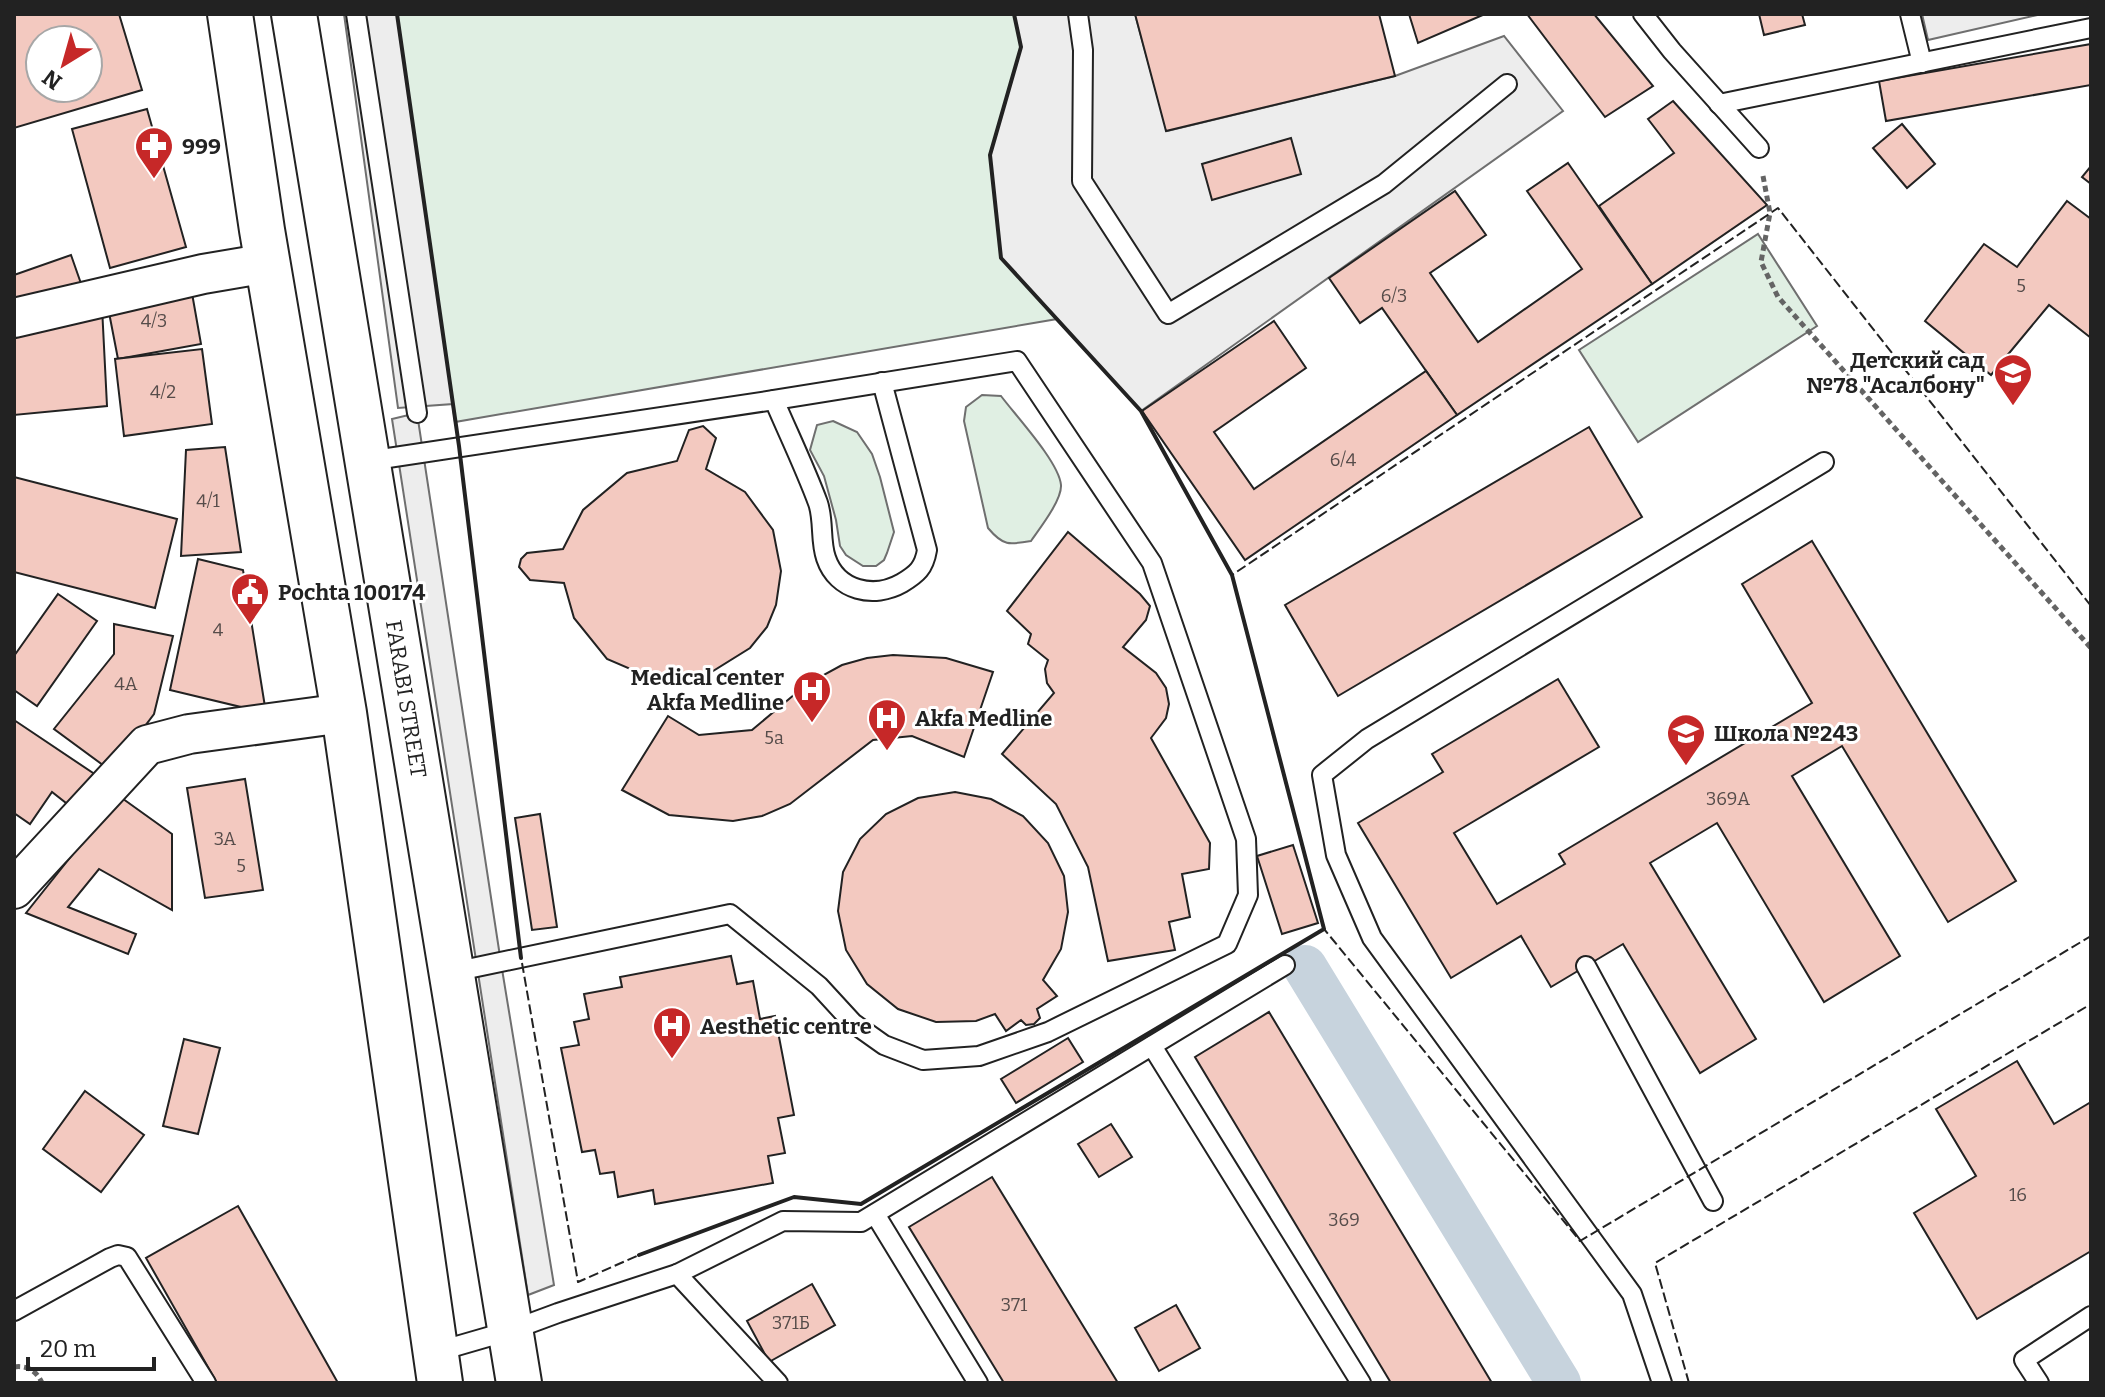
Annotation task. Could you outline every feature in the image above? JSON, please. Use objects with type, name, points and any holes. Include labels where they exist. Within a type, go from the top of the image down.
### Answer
[{"type":"main road","points":[[230,14],[268,263],[344,713],[438,1368]]},
{"type":"main road","name":"FARABI STREET","points":[[294,14],[519,1383]]},
{"type":"street","points":[[14,318],[203,274],[268,263]]},
{"type":"street","points":[[14,889],[147,745],[189,734],[344,713]]},
{"type":"lane","points":[[356,14],[417,413]]},
{"type":"lane","points":[[1078,14],[1083,50],[1082,181],[1168,314],[1384,184],[1507,84]]},
{"type":"lane","points":[[1643,14],[1759,148]]},
{"type":"lane","points":[[1910,14],[1922,63]]},
{"type":"lane","points":[[1719,104],[2091,28]]},
{"type":"lane","points":[[368,461],[1017,361],[1152,563],[1246,839],[1248,895],[1227,944],[1048,1032],[979,1056],[923,1060],[884,1045],[853,1023],[819,986],[730,914],[453,972]]},
{"type":"lane","points":[[774,400],[819,507],[825,558],[837,578],[855,590],[884,590],[897,586],[922,569],[927,550],[882,382]]},
{"type":"lane","points":[[1662,1383],[1632,1294],[1372,938],[1336,855],[1322,775],[1367,739],[1824,462]]},
{"type":"lane","points":[[438,1368],[512,1330],[677,1274],[783,1221],[861,1222],[1285,965]]},
{"type":"lane","points":[[1586,966],[1713,1201]]},
{"type":"lane","points":[[1152,1046],[1361,1383]]},
{"type":"lane","points":[[875,1214],[978,1383]]},
{"type":"lane","points":[[14,1311],[110,1258],[118,1255],[127,1257],[206,1383]]},
{"type":"lane","points":[[677,1274],[778,1383]]},
{"type":"lane","points":[[2039,1383],[2024,1360],[2091,1316]]},
{"type":"path","points":[[1759,148],[1770,213],[1761,262],[1778,297],[2091,648]]},
{"type":"path","points":[[14,1367],[29,1368],[39,1375],[42,1383]]},
{"type":"green space","points":[[397,14],[1014,14],[1021,47],[990,155],[1001,258],[1057,319],[455,422]]},
{"type":"green space","points":[[1758,234],[1817,326],[1638,442],[1579,350]]},
{"type":"green space","points":[[982,395],[1001,396],[1045,452],[1058,475],[1061,485],[1058,498],[1031,541],[1007,543],[988,528],[964,421],[966,407]]},
{"type":"green space","points":[[833,421],[857,432],[872,454],[880,477],[894,532],[884,560],[876,566],[863,566],[846,555],[840,546],[824,476],[810,450],[817,425]]},
{"type":"shaded area","points":[[344,14],[397,14],[453,404],[398,408]]},
{"type":"shaded area","points":[[1014,14],[1135,14],[1167,131],[1395,76],[1504,36],[1563,111],[1141,411],[1001,258],[990,155],[1021,47]]},
{"type":"shaded area","points":[[1922,14],[2042,14],[1928,40]]},
{"type":"shaded area","points":[[417,413],[554,1285],[528,1295],[392,419]]},
{"type":"building","points":[[119,14],[142,90],[104,101],[104,24],[24,24],[24,104],[95,104],[14,128],[14,15]]},
{"type":"building","points":[[1135,14],[1379,14],[1395,76],[1166,131]]},
{"type":"building","points":[[1409,14],[1485,14],[1418,43]]},
{"type":"building","points":[[1527,14],[1594,14],[1653,86],[1605,117]]},
{"type":"building","points":[[1759,14],[1802,14],[1805,25],[1764,35]]},
{"type":"building","points":[[2091,44],[2091,85],[1886,121],[1879,81]]},
{"type":"building","points":[[1673,101],[1767,205],[1652,284],[1599,206],[1674,153],[1648,119]]},
{"type":"building","points":[[147,109],[186,247],[110,268],[72,129]]},
{"type":"building","points":[[1902,124],[1935,164],[1907,188],[1873,148]]},
{"type":"building","points":[[1291,138],[1301,174],[1212,200],[1202,164]]},
{"type":"building","points":[[1568,163],[1652,284],[1457,415],[1382,308],[1360,323],[1329,278],[1455,191],[1486,235],[1430,273],[1478,342],[1582,269],[1527,191]]},
{"type":"building","points":[[2091,166],[2091,184],[2082,177]]},
{"type":"building","points":[[2067,201],[2091,219],[2091,338],[2049,305],[1991,375],[1925,321],[1984,244],[2017,267]]},
{"type":"building","points":[[71,255],[85,295],[14,309],[14,275]]},
{"type":"building","points":[[190,282],[201,344],[118,359],[106,297]]},
{"type":"building","points":[[102,307],[107,406],[14,415],[14,322]]},
{"type":"building","points":[[1274,321],[1306,368],[1214,432],[1254,489],[1426,371],[1457,415],[1245,560],[1142,411]]},
{"type":"building","points":[[202,349],[212,424],[124,436],[115,359]]},
{"type":"building","points":[[703,426],[716,438],[706,469],[745,492],[773,530],[781,571],[776,605],[767,627],[750,648],[705,676],[656,680],[607,659],[574,618],[564,583],[530,580],[519,567],[527,553],[563,549],[583,510],[627,473],[677,461],[689,430]]},
{"type":"building","points":[[1589,427],[1642,517],[1338,696],[1285,605]]},
{"type":"building","points":[[225,447],[241,552],[181,556],[186,450]]},
{"type":"building","points":[[14,477],[177,519],[155,608],[14,572]]},
{"type":"building","points":[[1068,532],[1150,606],[1146,620],[1123,647],[1156,673],[1166,688],[1169,704],[1166,718],[1151,738],[1210,843],[1209,869],[1182,874],[1190,917],[1169,922],[1175,950],[1108,961],[1088,867],[1056,804],[1002,754],[1054,693],[1047,683],[1045,669],[1048,660],[1028,644],[1031,634],[1007,611]]},
{"type":"building","points":[[1812,541],[2016,881],[1948,922],[1842,746],[1792,776],[1900,956],[1824,1002],[1717,823],[1650,863],[1756,1039],[1700,1073],[1623,944],[1551,987],[1521,936],[1451,978],[1358,823],[1443,772],[1432,754],[1558,679],[1599,747],[1454,833],[1497,904],[1565,864],[1559,854],[1812,703],[1742,584]]},
{"type":"building","points":[[198,559],[243,570],[266,713],[170,690]]},
{"type":"building","points":[[58,594],[97,621],[37,706],[14,690],[14,656]]},
{"type":"building","points":[[114,624],[173,636],[154,714],[111,771],[54,729],[114,654]]},
{"type":"building","points":[[893,655],[946,658],[993,672],[964,757],[912,736],[873,740],[790,804],[762,816],[733,821],[669,815],[622,790],[668,716],[699,735],[752,730],[795,694],[842,665]]},
{"type":"building","points":[[14,720],[99,777],[75,810],[52,792],[30,824],[14,813]]},
{"type":"building","points":[[245,779],[263,890],[205,898],[187,788]]},
{"type":"building","points":[[955,792],[991,799],[1023,816],[1048,843],[1064,876],[1068,912],[1061,949],[1043,980],[1057,996],[1037,1009],[1040,1018],[1034,1024],[1026,1025],[1021,1020],[1006,1031],[995,1014],[976,1021],[936,1022],[898,1009],[867,984],[846,950],[838,911],[843,872],[860,839],[886,814],[918,798]]},
{"type":"building","points":[[119,796],[172,834],[172,910],[99,869],[68,907],[136,934],[128,954],[26,913]]},
{"type":"building","points":[[540,814],[557,927],[532,930],[515,818]]},
{"type":"building","points":[[1293,845],[1318,923],[1282,934],[1257,856]]},
{"type":"building","points":[[731,956],[737,984],[753,981],[760,1019],[775,1016],[794,1115],[778,1118],[785,1153],[768,1156],[773,1183],[655,1204],[653,1190],[618,1197],[614,1172],[600,1174],[595,1150],[582,1152],[561,1048],[579,1045],[574,1022],[589,1019],[584,994],[622,987],[620,977]]},
{"type":"building","points":[[1269,1012],[1492,1383],[1391,1383],[1195,1057]]},
{"type":"building","points":[[1068,1038],[1083,1062],[1016,1103],[1001,1079]]},
{"type":"building","points":[[184,1039],[220,1048],[198,1134],[163,1126]]},
{"type":"building","points":[[2017,1061],[2054,1124],[2091,1102],[2091,1251],[1977,1319],[1914,1213],[1976,1176],[1936,1109]]},
{"type":"building","points":[[85,1091],[144,1135],[101,1192],[43,1149]]},
{"type":"building","points":[[1111,1124],[1132,1157],[1099,1177],[1078,1144]]},
{"type":"building","points":[[992,1177],[1118,1383],[1004,1383],[909,1227]]},
{"type":"building","points":[[238,1206],[338,1383],[217,1383],[146,1258]]},
{"type":"building","points":[[812,1284],[835,1325],[769,1362],[747,1321]]},
{"type":"building","points":[[1176,1305],[1200,1348],[1159,1371],[1135,1328]]},
{"type":"waterway","points":[[1305,967],[1559,1383]]},
{"type":"fence","points":[[2091,606],[1778,208],[1232,575],[1324,929],[1580,1241],[2091,936]]},
{"type":"fence","points":[[522,963],[578,1282],[639,1255]]},
{"type":"fence","points":[[1689,1383],[1655,1263],[2091,1004]]},
{"type":"wall","points":[[397,14],[459,446],[521,958]]},
{"type":"wall","points":[[639,1255],[794,1197],[861,1204],[1324,929],[1232,575],[1141,411],[1001,258],[990,155],[1021,47],[1014,14]]},
{"type":"place","name":"999","points":[[154,180]]},
{"type":"place","name":"Детский сад №78 \"Асалбону\"","points":[[2013,407]]},
{"type":"place","name":"Pochta 100174","points":[[250,626]]},
{"type":"place","name":"Medical center Akfa Medline","points":[[812,724]]},
{"type":"place","name":"Akfa Medline","points":[[887,752]]},
{"type":"place","name":"Школа №243","points":[[1686,767]]},
{"type":"place","name":"Aesthetic centre","points":[[672,1060]]}]
